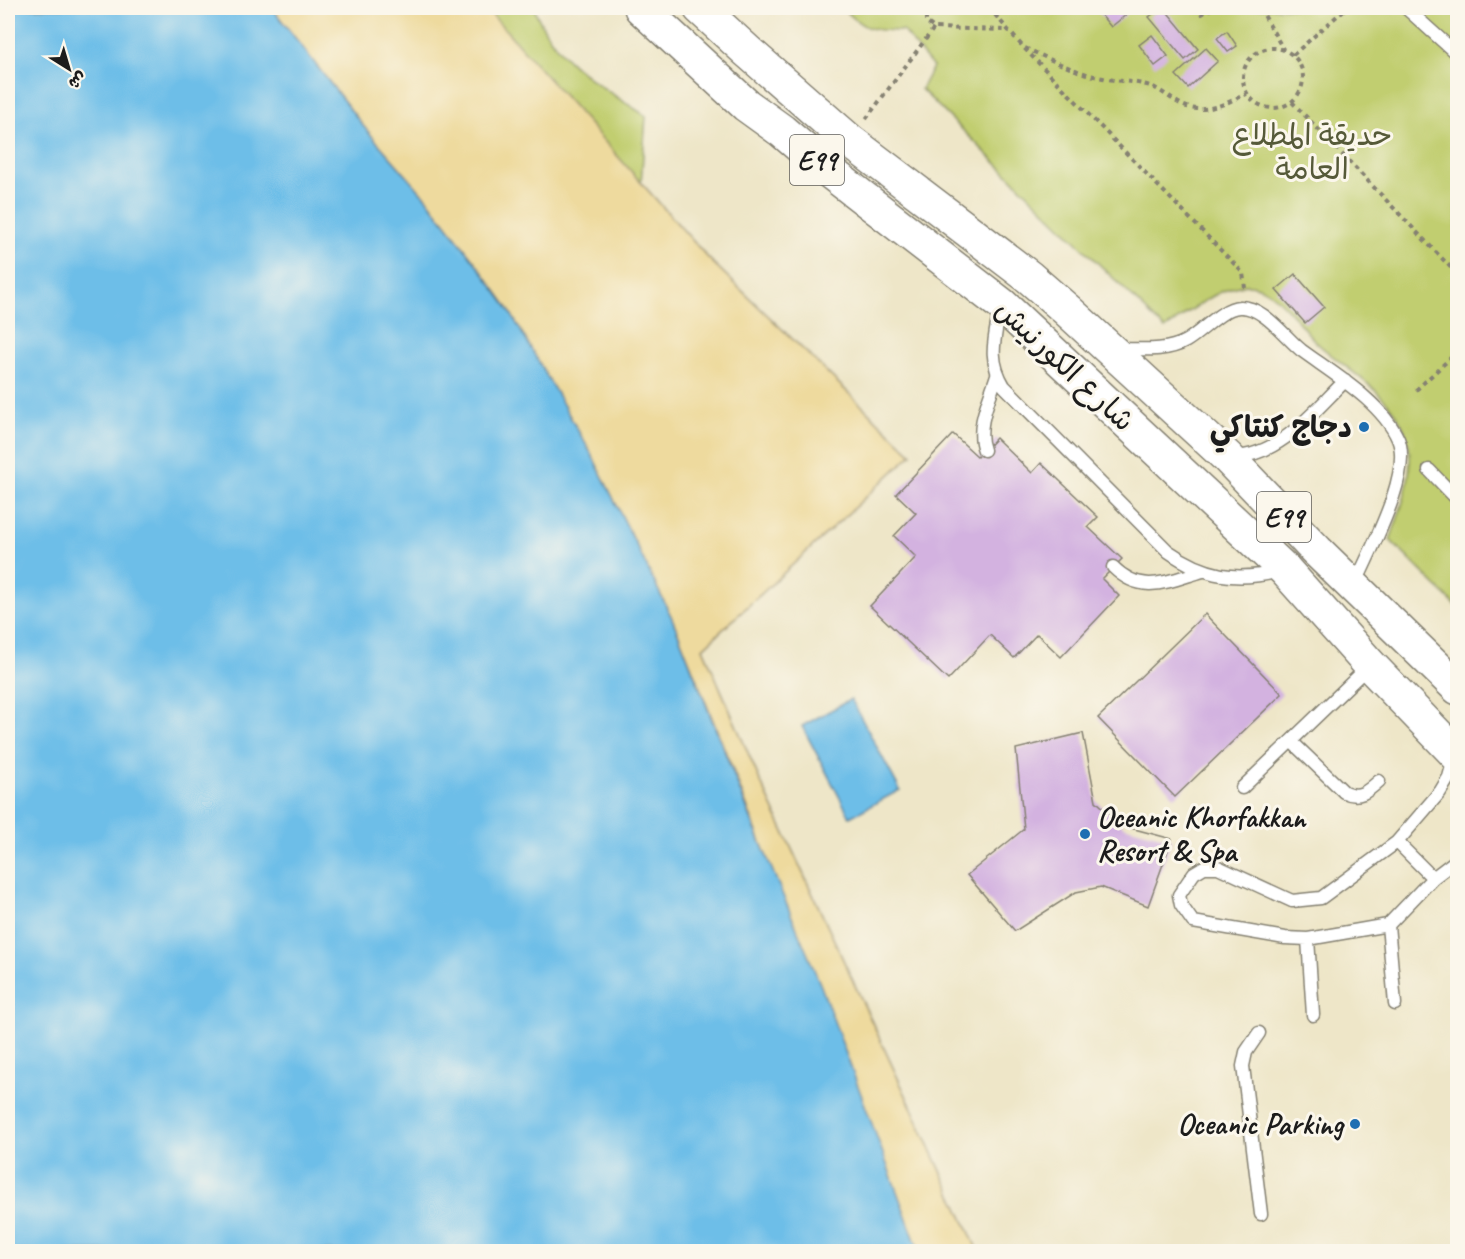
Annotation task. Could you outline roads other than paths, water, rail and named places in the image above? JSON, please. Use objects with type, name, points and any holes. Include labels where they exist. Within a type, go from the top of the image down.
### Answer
[{"type":"highway","name":"شارع الكورنيش","points":[[641,8],[746,105],[1001,304],[1285,570],[1370,665],[1456,755]]},
{"type":"highway","name":"شارع الكورنيش","points":[[700,8],[850,141],[1029,277],[1109,348],[1227,457],[1317,551],[1458,688]]},
{"type":"highway","points":[[782,131],[795,117],[803,116],[832,136],[850,141]]},
{"type":"lane","points":[[1406,8],[1458,55]]},
{"type":"lane","points":[[1001,304],[992,349],[997,375],[1004,386],[1168,551],[1203,571],[1222,576],[1242,578],[1285,570]]},
{"type":"lane","points":[[1109,348],[1155,348],[1185,342],[1227,310],[1248,307],[1259,311],[1300,349],[1345,381],[1376,409],[1398,440],[1400,476],[1354,586]]},
{"type":"lane","points":[[984,450],[981,442],[982,424],[997,375]]},
{"type":"lane","points":[[1227,457],[1249,457],[1280,442],[1345,381]]},
{"type":"lane","points":[[1429,470],[1458,500]]},
{"type":"lane","points":[[1113,567],[1129,580],[1148,585],[1203,571]]},
{"type":"lane","points":[[1242,788],[1370,665]]},
{"type":"lane","points":[[1291,741],[1344,792],[1360,795],[1369,791],[1378,782]]},
{"type":"lane","points":[[1456,755],[1449,777],[1440,792],[1397,842],[1321,898],[1292,901],[1218,867],[1204,867],[1194,873],[1179,895],[1181,905],[1193,922],[1286,938],[1308,939],[1388,925],[1434,878],[1458,859]]},
{"type":"lane","points":[[1397,842],[1434,878]]},
{"type":"lane","points":[[1388,925],[1395,1004]]},
{"type":"lane","points":[[1308,939],[1313,1014]]},
{"type":"lane","points":[[1259,1033],[1246,1052],[1243,1066],[1261,1214]]},
{"type":"water","points":[[8,8],[272,8],[364,127],[427,199],[475,262],[506,305],[592,455],[672,618],[753,824],[821,986],[919,1251],[8,1251]]},
{"type":"water","points":[[851,699],[900,790],[850,817],[802,726]]},
{"type":"place","name":"دجاج كنتاكي","points":[[1364,427]]},
{"type":"place","name":"Oceanic Khorfakkan Resort & Spa","points":[[1085,834]]},
{"type":"place","name":"Oceanic Parking","points":[[1355,1124]]},
{"type":"park label","name":"حديقة المطلاع العامة","points":[[1312,152]]}]
